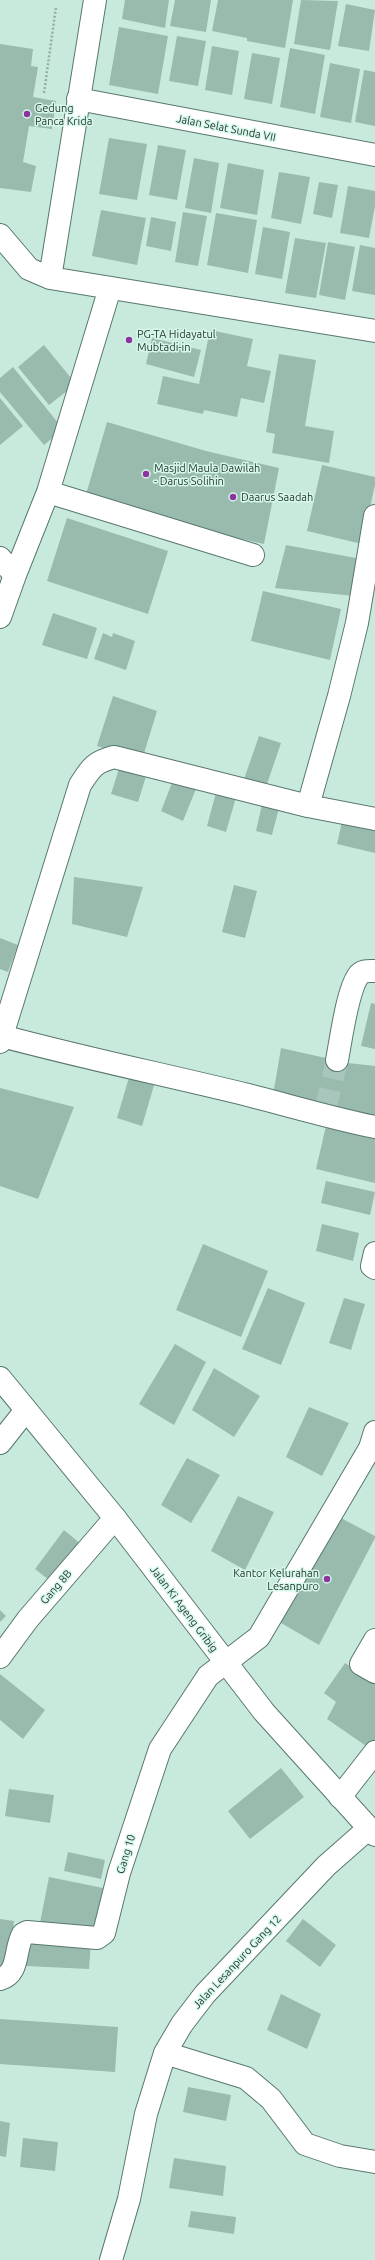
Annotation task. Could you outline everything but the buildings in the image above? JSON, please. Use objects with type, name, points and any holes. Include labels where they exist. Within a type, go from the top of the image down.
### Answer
[{"type":"street","points":[[50,278],[95,0]]},
{"type":"street","name":"Jalan Selat Sunda VII","points":[[78,99],[375,156]]},
{"type":"street","points":[[0,235],[29,269],[50,278],[375,331]]},
{"type":"street","points":[[0,617],[14,575],[48,492],[110,288]]},
{"type":"street","points":[[48,492],[253,555]]},
{"type":"street","points":[[308,806],[339,696],[357,623],[375,516]]},
{"type":"street","points":[[0,558],[14,575]]},
{"type":"street","points":[[375,819],[308,806],[114,757],[99,760],[90,768],[80,785],[1,1039],[249,1096],[375,1127]]},
{"type":"street","points":[[337,1060],[350,1000],[358,976],[364,971],[375,971]]},
{"type":"street","points":[[375,1254],[372,1266],[375,1268]]},
{"type":"street","name":"Jalan Ki Ageng Gribig","points":[[0,1378],[115,1518],[264,1712],[371,1832]]},
{"type":"street","points":[[0,1443],[26,1410]]},
{"type":"street","name":"Gang 10","points":[[0,1979],[8,1977],[13,1971],[23,1934],[27,1932],[97,1938],[104,1933],[119,1873],[160,1748],[208,1676],[226,1664],[259,1637],[370,1448],[375,1432]]},
{"type":"street","name":"Gang 8B","points":[[0,1657],[28,1619],[115,1518]]},
{"type":"street","points":[[375,1640],[361,1664],[375,1672]]},
{"type":"street","points":[[340,1797],[375,1752]]},
{"type":"street","name":"Jalan Lesanpuro Gang 12","points":[[111,2260],[129,2199],[146,2114],[165,2053],[182,2024],[205,1994],[326,1866],[371,1832]]},
{"type":"street","points":[[165,2053],[246,2078],[272,2099],[305,2144],[340,2156],[375,2162]]},
{"type":"path","points":[[44,93],[56,7]]},
{"type":"tunnel","points":[[325,1111],[337,1060]]},
{"type":"place","name":"Gedung Panca Krida","points":[[27,114]]},
{"type":"place","name":"PG-TA Hidayatul Mubtadi-in","points":[[129,340]]},
{"type":"place","name":"Masjid Maula Dawilah - Darus Solihin","points":[[146,474]]},
{"type":"place","name":"Daarus Saadah","points":[[233,497]]},
{"type":"place","name":"Kantor Kelurahan Lesanpuro","points":[[327,1579]]}]
